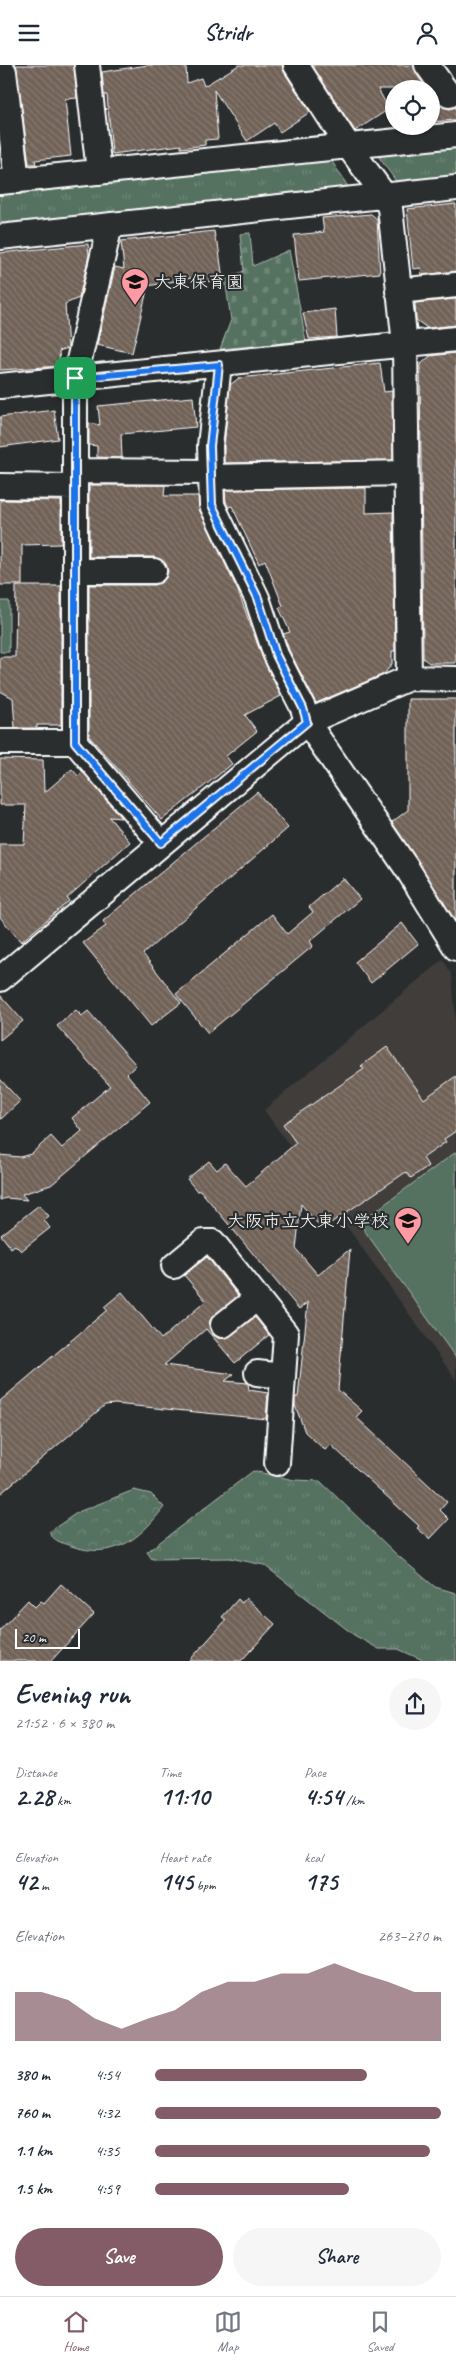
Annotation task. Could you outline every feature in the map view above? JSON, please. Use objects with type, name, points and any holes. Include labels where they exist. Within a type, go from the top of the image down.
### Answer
[{"type":"street","points":[[87,65],[99,171]]},
{"type":"street","points":[[296,65],[349,147],[384,195],[390,208],[404,344],[409,678]]},
{"type":"street","points":[[427,65],[446,98]]},
{"type":"street","points":[[4,72],[8,181],[349,147],[401,135]]},
{"type":"street","points":[[440,134],[456,135]]},
{"type":"street","points":[[0,237],[456,188]]},
{"type":"street","points":[[110,225],[75,378],[75,742],[161,843]]},
{"type":"street","points":[[398,291],[456,285]]},
{"type":"street","points":[[0,386],[219,365],[456,339]]},
{"type":"street","points":[[219,365],[210,446],[212,505],[258,598],[276,655],[303,708],[307,722],[408,870],[456,947]]},
{"type":"street","points":[[0,486],[75,479],[210,474],[406,473]]},
{"type":"street","points":[[75,571],[154,571]]},
{"type":"street","points":[[2,974],[307,722],[409,678],[456,679]]},
{"type":"street","points":[[0,742],[75,742]]},
{"type":"street","points":[[174,1266],[203,1241],[212,1242],[286,1334],[277,1463]]},
{"type":"street","points":[[223,1325],[257,1298]]},
{"type":"street","points":[[257,1373],[282,1376]]},
{"type":"shaded area","name":"大阪市立大東小学校","points":[[443,959],[452,975],[456,1025],[456,1380],[264,1110]]},
{"type":"green space","points":[[456,140],[456,182],[401,188],[373,149]]},
{"type":"green space","points":[[328,155],[352,193],[0,231],[0,188]]},
{"type":"green space","points":[[250,233],[253,266],[289,250],[306,341],[220,349],[231,320],[225,279],[244,271],[240,234]]},
{"type":"green space","points":[[0,601],[9,601],[9,652],[0,652]]},
{"type":"green space","points":[[456,1152],[456,1358],[359,1223]]},
{"type":"green space","points":[[253,1471],[294,1480],[320,1481],[396,1554],[435,1587],[456,1593],[456,1661],[425,1661],[398,1649],[379,1649],[354,1635],[264,1565],[230,1558],[152,1559],[147,1552]]},
{"type":"green space","points":[[134,1490],[151,1494],[164,1507],[145,1529],[135,1538],[124,1544],[113,1549],[86,1550],[58,1541],[49,1532],[78,1512]]},
{"type":"building","points":[[16,65],[74,65],[77,98],[65,99],[71,156],[35,160],[36,164],[29,164]]},
{"type":"building","points":[[148,65],[182,65],[182,67],[186,67],[187,83],[201,78],[204,86],[239,65],[282,65],[284,72],[310,112],[280,132],[274,123],[247,141],[214,90],[218,139],[205,140],[205,145],[181,148],[181,145],[112,154],[107,95],[104,95],[102,72]]},
{"type":"building","points":[[312,65],[414,65],[421,80],[385,80],[385,89],[378,89],[385,102],[385,112],[355,131]]},
{"type":"building","points":[[440,104],[450,109],[456,107],[456,120],[440,121]]},
{"type":"building","points":[[456,204],[456,271],[422,275],[421,268],[413,269],[407,209]]},
{"type":"building","points":[[371,214],[377,219],[380,273],[299,281],[294,235],[324,232],[322,218]]},
{"type":"building","points":[[214,231],[216,243],[218,243],[223,280],[192,283],[191,278],[148,286],[132,353],[97,345],[115,267],[124,269],[121,241]]},
{"type":"building","points":[[88,244],[89,255],[79,298],[65,304],[68,348],[59,351],[60,366],[0,370],[0,253]]},
{"type":"building","points":[[456,299],[456,325],[427,328],[416,320],[415,303]]},
{"type":"building","points":[[335,309],[337,337],[309,339],[303,313]]},
{"type":"building","points":[[456,353],[456,663],[429,663],[423,658],[420,365],[430,356]]},
{"type":"building","points":[[380,363],[384,392],[392,391],[393,460],[224,463],[230,385],[239,378]]},
{"type":"building","points":[[193,397],[196,427],[121,434],[122,458],[97,457],[97,446],[89,445],[89,423],[100,425],[98,406]]},
{"type":"building","points":[[54,410],[58,439],[0,447],[0,417]]},
{"type":"building","points":[[89,485],[165,485],[164,496],[198,496],[200,511],[238,591],[263,659],[281,696],[245,715],[257,731],[226,756],[232,764],[162,820],[89,736],[89,585],[154,585],[166,578],[168,571],[166,564],[154,557],[89,557]]},
{"type":"building","points":[[366,488],[366,513],[393,512],[395,651],[392,651],[392,664],[384,674],[316,703],[283,634],[290,632],[279,608],[283,606],[265,560],[259,564],[232,506],[228,507],[225,490]]},
{"type":"building","points":[[0,500],[61,501],[61,544],[22,545],[22,585],[0,585]]},
{"type":"building","points":[[16,586],[61,586],[61,725],[37,725],[37,728],[15,728],[13,698],[0,691],[0,657],[15,657]]},
{"type":"building","points":[[408,699],[456,699],[456,922],[392,822],[408,810]]},
{"type":"building","points":[[0,759],[43,760],[44,793],[72,769],[78,776],[83,772],[121,818],[109,817],[130,842],[67,898],[69,901],[21,942],[0,917],[0,844],[24,844],[26,805],[0,805]]},
{"type":"building","points":[[257,792],[288,828],[143,954],[181,1003],[151,1026],[83,943],[106,926],[103,921]]},
{"type":"building","points":[[343,878],[360,899],[310,941],[313,946],[208,1033],[176,994],[272,914],[287,934],[313,912],[309,907]]},
{"type":"building","points":[[402,923],[418,944],[371,983],[355,962]]},
{"type":"building","points":[[0,995],[23,1021],[0,1040]]},
{"type":"building","points":[[76,1010],[82,1016],[88,1011],[136,1065],[127,1074],[150,1102],[51,1185],[22,1194],[27,1200],[6,1198],[0,1200],[0,1155],[20,1157],[31,1154],[51,1136],[62,1148],[82,1131],[72,1118],[110,1086],[57,1026]]},
{"type":"building","points":[[387,1047],[424,1099],[456,1076],[456,1131],[444,1139],[446,1142],[423,1158],[428,1166],[411,1178],[406,1172],[322,1229],[301,1204],[296,1249],[318,1275],[350,1249],[338,1390],[362,1411],[356,1417],[447,1502],[440,1510],[449,1519],[430,1539],[417,1528],[419,1526],[331,1445],[325,1450],[305,1432],[295,1405],[295,1397],[298,1397],[308,1302],[299,1309],[200,1190],[197,1191],[187,1179],[209,1161],[217,1170],[225,1163],[246,1186],[296,1143],[283,1124],[364,1069],[361,1066]]},
{"type":"building","points":[[0,1079],[20,1101],[0,1120]]},
{"type":"building","points":[[39,1205],[49,1216],[44,1220],[50,1228],[21,1251],[15,1245],[11,1248],[1,1235]]},
{"type":"building","points":[[207,1257],[238,1296],[210,1320],[209,1327],[212,1333],[218,1338],[225,1338],[255,1317],[269,1335],[235,1363],[206,1329],[164,1365],[234,1374],[225,1381],[248,1383],[249,1390],[268,1393],[266,1419],[115,1404],[105,1405],[0,1494],[0,1401],[107,1310],[104,1307],[122,1292],[161,1339],[206,1301],[184,1275]]},
{"type":"building","points":[[61,1584],[94,1614],[51,1661],[0,1661],[0,1630],[28,1600],[35,1607],[41,1601],[44,1603]]},
{"type":"building","points":[[246,1598],[275,1624],[241,1661],[189,1661],[226,1620],[222,1617],[238,1599],[242,1603]]},
{"type":"place","name":"大東保育園","points":[[135,306]]},
{"type":"place","name":"大阪市立大東小学校","points":[[408,1245]]},
{"type":"route","points":[[219,365],[210,446],[212,505],[258,598],[276,655],[303,708],[307,722],[161,843],[75,742],[75,378],[219,365]]}]
